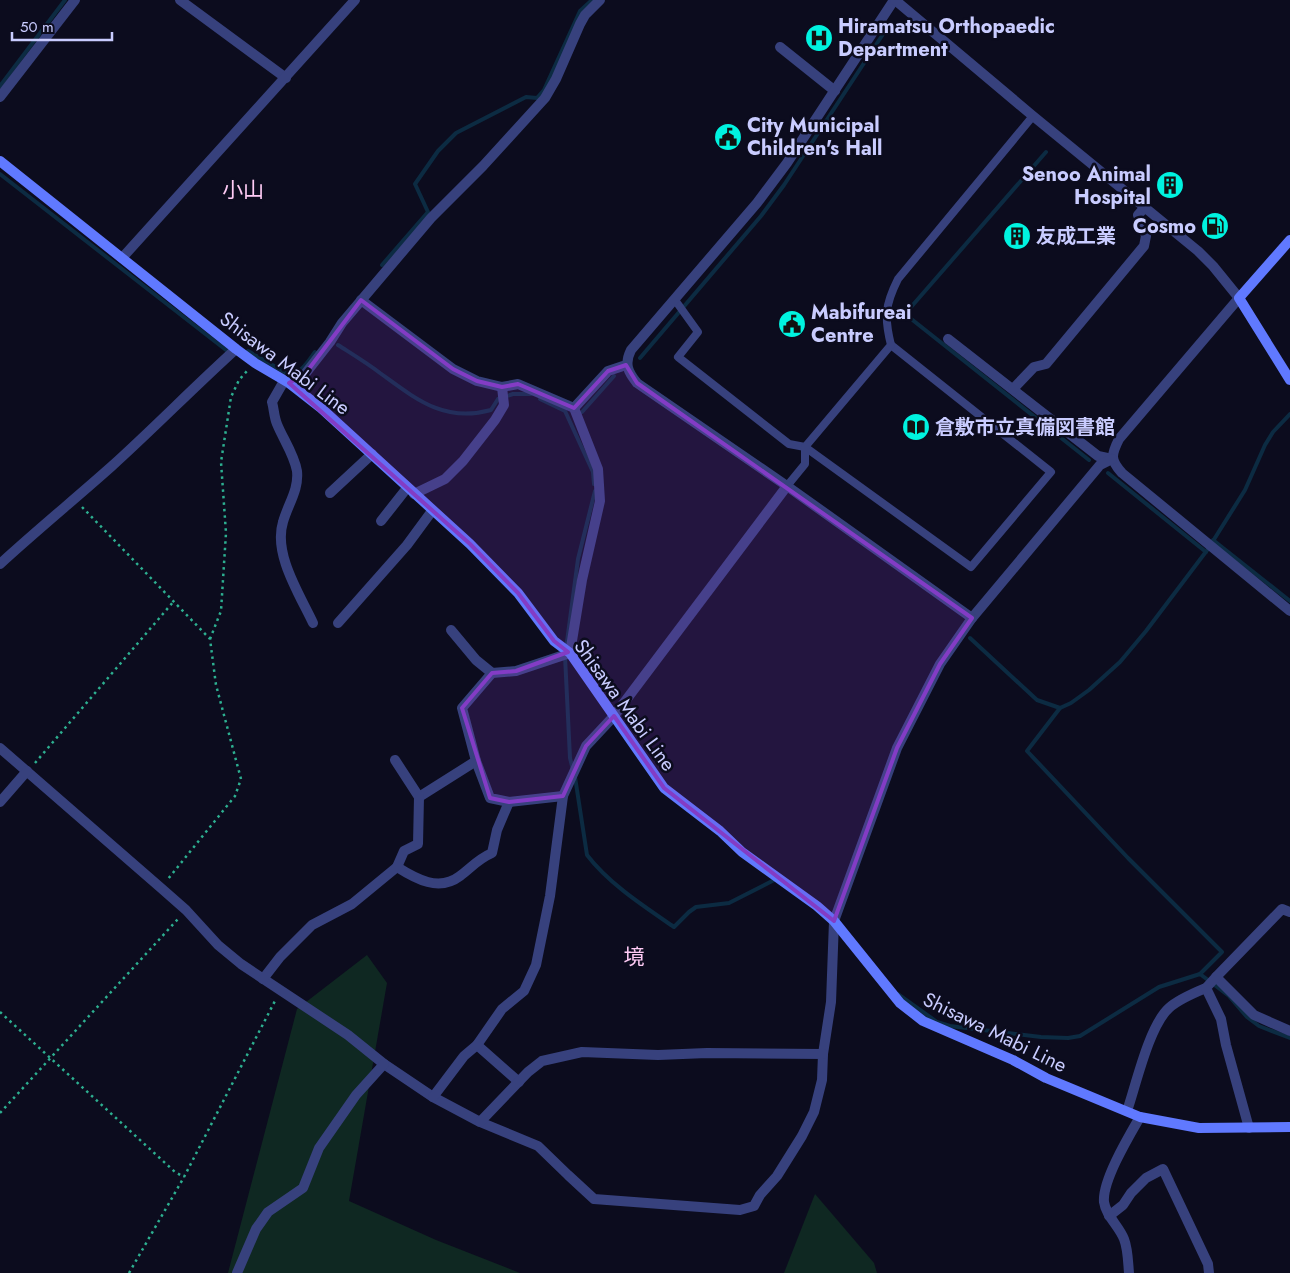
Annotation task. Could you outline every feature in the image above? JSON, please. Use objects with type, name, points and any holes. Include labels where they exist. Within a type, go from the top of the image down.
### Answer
[{"type":"main road","name":"Shisawa Mabi Line","points":[[0,161],[255,363],[287,382],[322,408],[470,544],[511,586],[554,641],[570,653],[664,788],[720,831],[742,852],[817,906],[834,921],[900,1004],[923,1021],[1013,1060],[1046,1078],[1140,1117],[1199,1128],[1290,1127]]},
{"type":"main road","points":[[1290,240],[1240,298],[1290,380]]},
{"type":"street","points":[[0,97],[75,0]]},
{"type":"street","points":[[180,0],[286,78]]},
{"type":"street","points":[[122,258],[355,0]]},
{"type":"street","points":[[313,623],[283,558],[281,543],[282,523],[296,493],[297,470],[276,422],[272,402],[287,382],[305,374],[342,323],[432,218],[545,98],[556,80],[582,19],[600,0]]},
{"type":"street","points":[[972,618],[787,486],[637,383],[630,374],[626,364],[631,350],[680,306],[787,163],[895,0],[1145,207],[1213,266],[1240,298],[1119,439],[1112,459],[1122,473],[1290,611]]},
{"type":"street","points":[[780,47],[835,91]]},
{"type":"street","points":[[1013,389],[1034,367],[1046,364],[1144,246],[1146,236],[1138,215],[1145,207]]},
{"type":"street","points":[[361,300],[453,369],[477,381],[502,387],[518,384],[574,408],[598,469],[600,500],[582,580],[570,653],[558,655],[516,671],[492,673],[476,660],[451,630]]},
{"type":"street","points":[[948,339],[1098,456],[1112,459]]},
{"type":"street","points":[[0,564],[51,517],[113,465],[236,348]]},
{"type":"street","points":[[574,408],[608,371],[626,364]]},
{"type":"street","points":[[381,521],[411,491],[445,479],[463,461],[495,420],[504,404],[502,387]]},
{"type":"street","points":[[330,493],[372,454]]},
{"type":"street","points":[[0,748],[186,910],[218,945],[241,964],[348,1034],[384,1064],[434,1097],[480,1122],[538,1146],[594,1199],[740,1210],[754,1206],[760,1195],[777,1176],[802,1136],[814,1112],[822,1080],[823,1054],[831,1002],[834,921],[897,748],[940,664],[972,618],[1100,465],[1112,459]]},
{"type":"street","points":[[434,1097],[464,1056],[477,1045],[502,1009],[524,991],[536,965],[550,896],[563,796],[586,746],[614,716],[787,486]]},
{"type":"street","points":[[338,623],[407,545],[432,511]]},
{"type":"street","points":[[492,673],[462,708],[476,760],[490,798],[509,802],[563,796]]},
{"type":"street","points":[[263,979],[280,957],[312,925],[352,904],[397,868],[404,851],[418,844],[419,796],[395,760]]},
{"type":"street","points":[[419,796],[476,760]]},
{"type":"street","points":[[0,802],[27,771]]},
{"type":"street","points":[[397,868],[418,880],[441,884],[458,878],[479,859],[492,853],[497,830],[509,802]]},
{"type":"street","points":[[1127,1111],[1145,1053],[1168,1008],[1206,988],[1282,910],[1290,912]]},
{"type":"street","points":[[1216,976],[1254,1015],[1290,1031]]},
{"type":"street","points":[[1206,988],[1222,1019],[1226,1045],[1249,1128]]},
{"type":"street","points":[[477,1045],[519,1082]]},
{"type":"street","points":[[480,1122],[542,1061],[582,1052],[658,1056],[707,1053],[823,1054]]},
{"type":"street","points":[[237,1273],[260,1223],[268,1212],[303,1188],[319,1148],[356,1095],[384,1064]]},
{"type":"street","points":[[1129,1273],[1124,1240],[1117,1225],[1109,1216],[1104,1201],[1116,1161],[1140,1117]]},
{"type":"street","points":[[1109,1216],[1123,1205],[1131,1193],[1146,1178],[1163,1169],[1208,1264],[1209,1273]]},
{"type":"lane","points":[[680,306],[698,332],[678,357],[789,444],[805,446],[971,567],[1051,472],[891,345],[886,316],[889,297],[898,278],[1033,116]]},
{"type":"lane","points":[[787,486],[804,464],[805,446],[891,345]]},
{"type":"path","points":[[161,888],[235,796],[241,779],[216,685],[210,639],[221,611],[226,533],[221,462],[231,397],[239,380],[255,363]]},
{"type":"path","points":[[74,499],[210,639]]},
{"type":"path","points":[[27,771],[174,601]]},
{"type":"path","points":[[0,1113],[186,910]]},
{"type":"path","points":[[129,1273],[184,1177],[281,990]]},
{"type":"path","points":[[0,1012],[175,1172],[184,1177]]},
{"type":"highlighted area","points":[[361,300],[453,369],[477,381],[502,387],[518,384],[574,408],[608,371],[626,365],[637,383],[972,618],[940,664],[897,748],[834,921],[664,788],[614,716],[586,746],[563,796],[509,802],[490,798],[462,708],[492,673],[516,671],[568,652],[554,641],[518,593],[470,544],[289,383],[305,374]]},
{"type":"green space","points":[[367,955],[387,983],[349,1201],[436,1240],[520,1273],[228,1273],[297,1009]]},
{"type":"green space","points":[[815,1194],[874,1263],[877,1273],[784,1273]]},
{"type":"waterway","points":[[0,86],[65,0]]},
{"type":"waterway","points":[[382,265],[428,212],[415,184],[438,151],[456,133],[526,97],[537,98],[544,90],[580,11],[592,0]]},
{"type":"waterway","points":[[640,358],[761,216],[784,185],[889,25]]},
{"type":"waterway","points":[[887,30],[894,28]]},
{"type":"waterway","points":[[1046,152],[905,314],[1089,460]]},
{"type":"waterway","points":[[0,174],[226,350]]},
{"type":"waterway","points":[[338,345],[406,392],[431,406],[445,411],[474,413],[491,410],[498,399],[513,394],[531,394]]},
{"type":"waterway","points":[[248,351],[288,374],[301,370],[315,352]]},
{"type":"waterway","points":[[582,412],[614,376]]},
{"type":"waterway","points":[[540,399],[565,411],[593,472],[594,484]]},
{"type":"waterway","points":[[970,638],[1037,700],[1060,708],[1071,703],[1089,690],[1120,662],[1146,631],[1208,549],[1245,490],[1265,445],[1273,432],[1290,414]]},
{"type":"waterway","points":[[1108,473],[1206,552]]},
{"type":"waterway","points":[[566,649],[578,559],[595,491]]},
{"type":"waterway","points":[[1213,540],[1290,601]]},
{"type":"waterway","points":[[565,656],[570,758],[573,770]]},
{"type":"waterway","points":[[1060,708],[1027,751],[1128,858],[1222,952],[1200,974]]},
{"type":"waterway","points":[[575,777],[587,855],[606,876],[674,927],[696,907],[729,903],[778,878]]},
{"type":"waterway","points":[[898,994],[937,1022],[950,1026],[1041,1037],[1068,1038],[1080,1036],[1159,987],[1200,974],[1229,996],[1247,1017],[1259,1026],[1290,1038]]},
{"type":"place","name":"Hiramatsu Orthopaedic Department","points":[[819,38]]},
{"type":"place","name":"City Municipal Children's Hall","points":[[728,137]]},
{"type":"place","name":"Senoo Animal Hospital","points":[[1170,185]]},
{"type":"place","name":"Cosmo","points":[[1215,226]]},
{"type":"place","name":"友成工業","points":[[1017,236]]},
{"type":"place","name":"Mabifureai Centre","points":[[792,324]]},
{"type":"place","name":"倉敷市立真備図書館","points":[[916,427]]},
{"type":"district","name":"小山","points":[[243,190]]},
{"type":"district","name":"境","points":[[634,957]]}]
